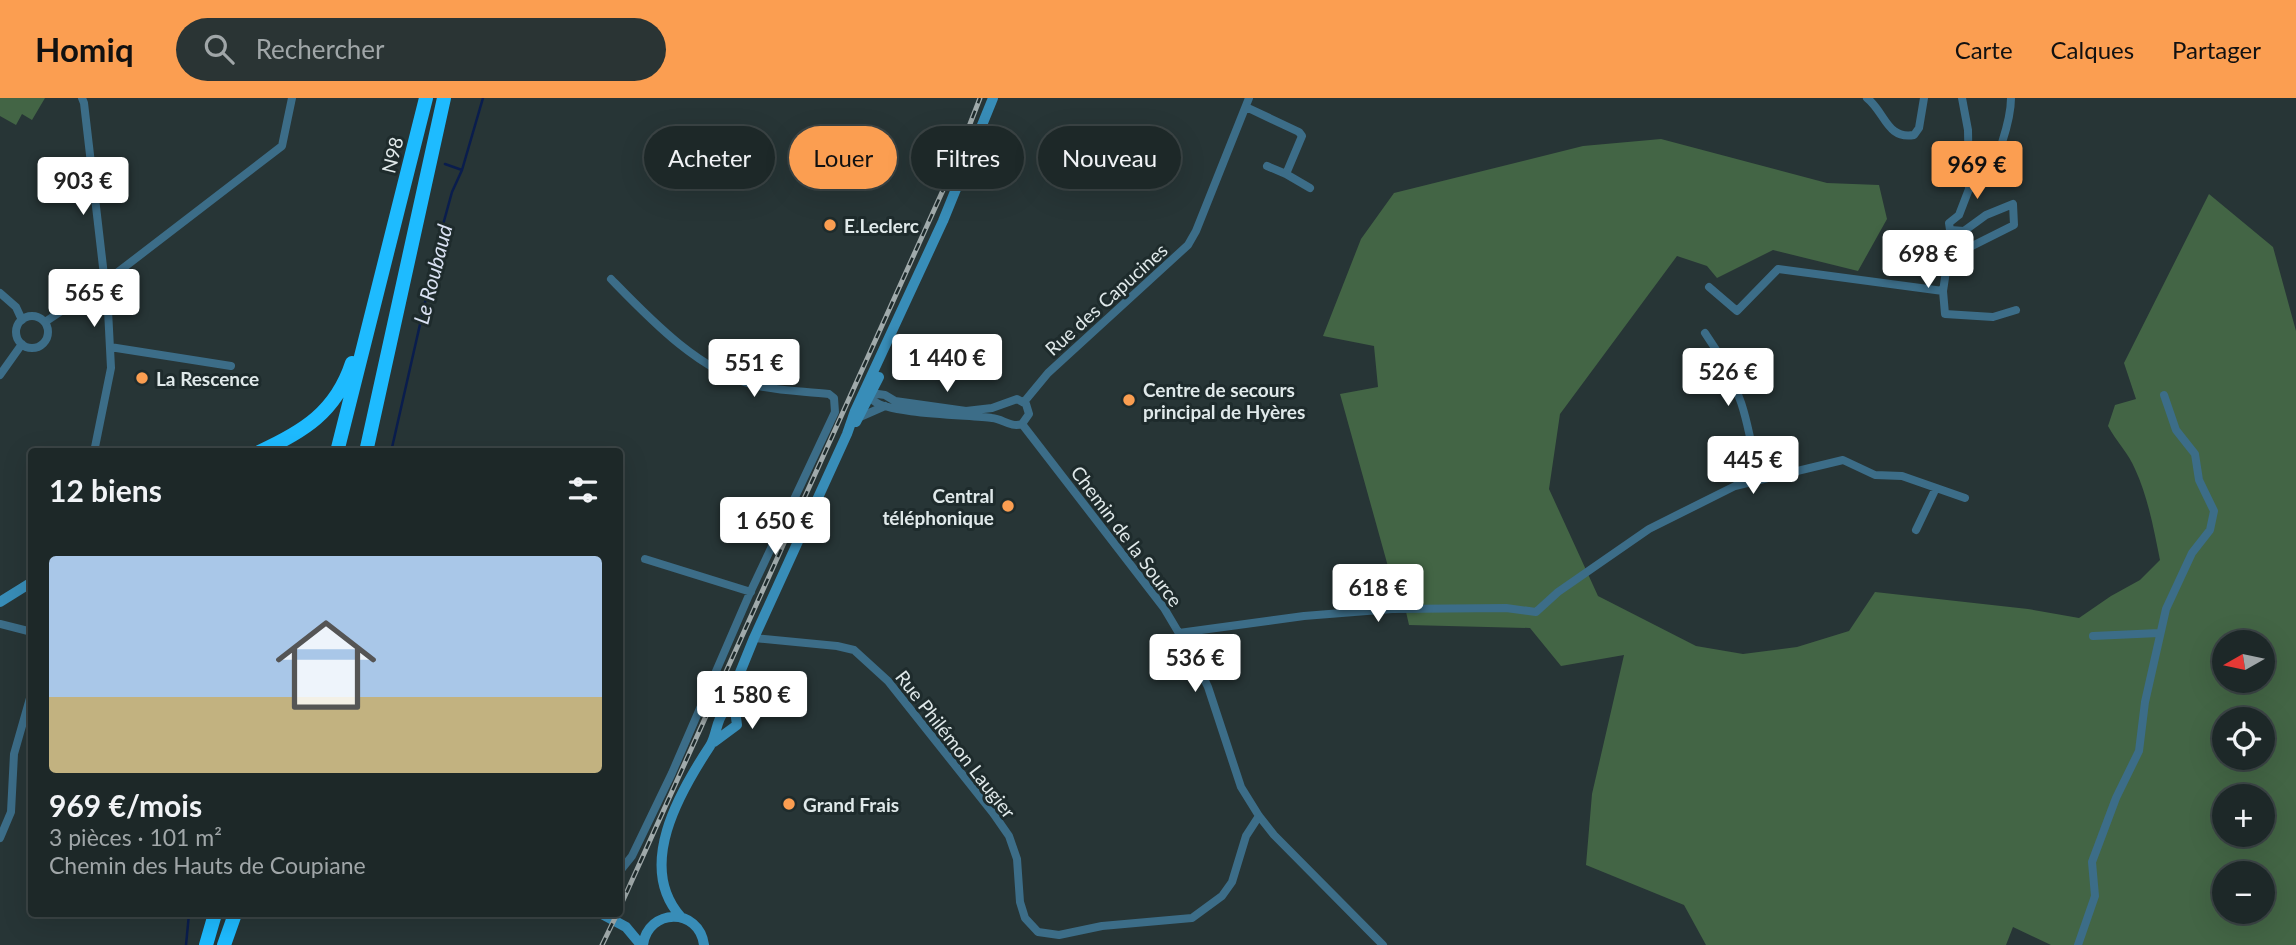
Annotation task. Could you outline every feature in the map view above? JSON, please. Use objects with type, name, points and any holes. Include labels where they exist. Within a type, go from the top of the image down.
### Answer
[{"type":"highway","name":"N98","points":[[396,222],[426,98]]},
{"type":"highway","points":[[367,448],[444,98]]},
{"type":"highway","points":[[357,448],[433,146]]},
{"type":"highway","points":[[268,448],[312,423],[332,403],[350,368],[396,222]]},
{"type":"highway","points":[[338,448],[396,222]]},
{"type":"highway","points":[[206,945],[214,917]]},
{"type":"highway","points":[[224,945],[233,917]]},
{"type":"main road","points":[[711,744],[737,725],[730,713],[732,691],[859,401],[911,293],[993,98]]},
{"type":"main road","points":[[847,433],[860,417],[881,373],[911,293]]},
{"type":"main road","points":[[0,602],[28,584]]},
{"type":"main road","points":[[642,945],[645,934],[655,922],[664,893],[660,864],[663,841],[694,772],[711,744],[720,717],[730,713]]},
{"type":"main road","points":[[719,724],[729,731]]},
{"type":"main road","points":[[664,893],[681,917],[701,932],[704,945]]},
{"type":"main road","points":[[626,927],[655,922],[668,916],[681,917]]},
{"type":"main road","points":[[608,917],[626,927],[642,945]]},
{"type":"street","points":[[82,98],[105,282],[111,368],[95,448]]},
{"type":"street","points":[[45,322],[105,282],[282,146],[292,98]]},
{"type":"street","points":[[1867,98],[1893,132],[1904,137],[1914,135],[1919,128],[1924,98]]},
{"type":"street","points":[[1962,98],[1968,130],[1969,189],[1959,215],[1949,222],[1950,230],[1964,231],[1986,215],[2012,204],[2014,225],[1948,258],[1943,291],[1945,314],[1993,317],[2016,310]]},
{"type":"street","points":[[1969,189],[1982,184],[1988,174],[2005,134],[2011,98]]},
{"type":"street","points":[[1247,102],[1302,136],[1286,174]]},
{"type":"street","name":"Rue des Capucines","points":[[1024,402],[1040,381],[1069,353],[1188,245],[1247,102]]},
{"type":"street","points":[[1267,166],[1310,188]]},
{"type":"street","points":[[1709,287],[1737,311],[1777,269],[1943,291]]},
{"type":"street","points":[[611,279],[673,340],[722,372],[750,384],[829,394],[836,403],[830,424],[666,785],[632,856],[623,867]]},
{"type":"street","points":[[0,293],[16,307],[22,320]]},
{"type":"street","points":[[34,316],[45,322],[48,333],[41,344],[30,347],[22,344],[16,333],[17,325],[22,320],[34,316]]},
{"type":"street","points":[[1705,333],[1725,361],[1739,393],[1751,435],[1758,480]]},
{"type":"street","points":[[0,375],[22,344]]},
{"type":"street","points":[[110,347],[230,366]]},
{"type":"street","points":[[881,373],[885,395]]},
{"type":"street","points":[[859,401],[870,395],[885,395],[895,401],[966,411],[992,408],[1014,399],[1024,402],[1029,414],[1022,424],[1015,426],[991,417],[946,415],[885,406],[874,401],[870,395],[869,381]]},
{"type":"street","points":[[2078,945],[2095,896],[2092,862],[2116,798],[2139,751],[2145,702],[2166,609],[2192,554],[2210,530],[2214,511],[2199,480],[2195,454],[2176,430],[2164,395]]},
{"type":"street","points":[[1007,402],[1002,412],[1007,423]]},
{"type":"street","points":[[860,417],[885,406]]},
{"type":"street","name":"Chemin de la Source","points":[[1022,424],[1164,608],[1208,687],[1233,767],[1241,787],[1259,816],[1274,835],[1383,945]]},
{"type":"street","points":[[1179,633],[1304,616],[1392,609],[1506,608],[1536,612],[1558,592],[1649,529],[1735,486],[1843,460],[1875,475],[1902,477],[1965,498]]},
{"type":"street","points":[[1916,530],[1936,488]]},
{"type":"street","points":[[645,559],[751,593]]},
{"type":"street","points":[[0,624],[28,631]]},
{"type":"street","points":[[2093,636],[2159,633]]},
{"type":"street","name":"Rue Philémon Laugier","points":[[754,638],[853,650],[888,681],[1009,836],[1017,859],[1020,902],[1025,918],[1038,932],[1059,935],[1102,926],[1192,918],[1222,896],[1231,882],[1246,836],[1259,816]]},
{"type":"street","points":[[0,838],[10,812],[14,754],[28,705]]},
{"type":"green space","points":[[0,98],[45,98],[32,120],[22,114],[16,125],[0,116]]},
{"type":"green space","points":[[1661,139],[1827,183],[1879,185],[1887,219],[1858,271],[1773,250],[1717,278],[1707,266],[1677,256],[1560,414],[1549,489],[1598,596],[1696,646],[1743,654],[1797,647],[1849,631],[1875,592],[2028,609],[2079,618],[2140,580],[2160,560],[2140,480],[2108,426],[2115,405],[2136,399],[2124,363],[2209,194],[2273,247],[2296,331],[2296,945],[2051,945],[2013,927],[2006,945],[1706,945],[1684,905],[1586,865],[1592,794],[1624,655],[1561,666],[1530,628],[1409,625],[1404,603],[1389,570],[1340,394],[1378,387],[1374,346],[1323,336],[1361,239],[1394,193],[1583,146]]},
{"type":"waterway","name":"Le Roubaud","points":[[392,448],[441,232],[483,98]]},
{"type":"waterway","points":[[445,164],[462,170]]},
{"type":"waterway","name":"Le Roubaud","points":[[186,945],[189,917]]},
{"type":"railway","points":[[623,900],[953,168],[980,98]]},
{"type":"railway","points":[[602,945],[616,917]]},
{"type":"place","name":"E.Leclerc","points":[[830,225]]},
{"type":"place","name":"La Rescence","points":[[142,378]]},
{"type":"place","name":"Centre de secours principal de Hyères","points":[[1129,400]]},
{"type":"place","name":"Central téléphonique","points":[[1008,506]]},
{"type":"place","name":"Grand Frais","points":[[789,804]]}]
